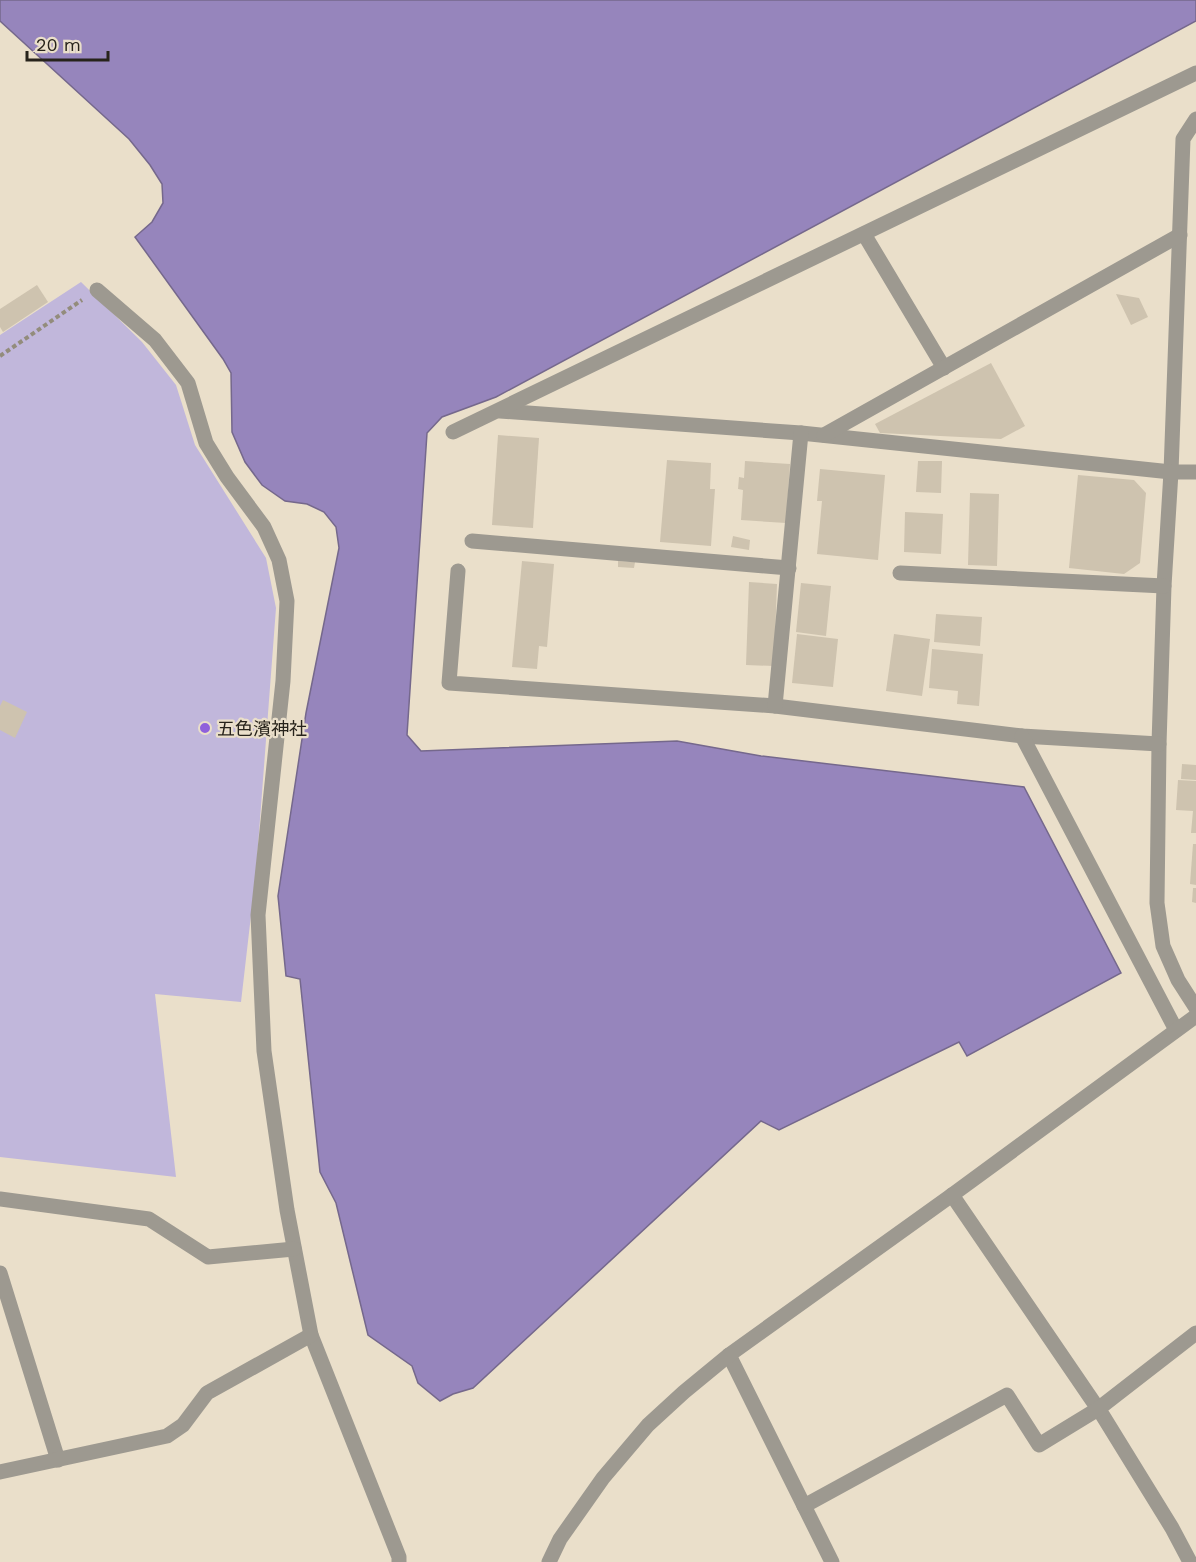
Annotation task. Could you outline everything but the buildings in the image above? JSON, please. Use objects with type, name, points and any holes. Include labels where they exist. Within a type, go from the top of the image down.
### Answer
[{"type":"street","points":[[453,432],[1196,73]]},
{"type":"street","points":[[1196,119],[1184,139],[1158,744],[1157,903],[1163,946],[1178,980],[1196,1008]]},
{"type":"street","points":[[864,234],[944,368]]},
{"type":"street","points":[[824,435],[1180,235]]},
{"type":"street","points":[[97,290],[156,340],[188,383],[206,443],[227,477],[264,527],[279,560],[286,601],[283,681],[258,915],[264,1051],[287,1210],[311,1335],[374,1491],[399,1562]]},
{"type":"street","points":[[498,411],[824,435],[1171,472],[1196,472]]},
{"type":"street","points":[[775,706],[801,433]]},
{"type":"street","points":[[472,541],[789,568]]},
{"type":"street","points":[[458,571],[449,683],[775,706],[1022,736],[1158,744]]},
{"type":"street","points":[[900,573],[1164,586]]},
{"type":"street","points":[[1022,736],[1176,1030]]},
{"type":"street","points":[[549,1562],[560,1539],[603,1478],[648,1425],[729,1355],[1196,1016]]},
{"type":"street","points":[[952,1195],[1098,1409],[1172,1528],[1190,1562]]},
{"type":"street","points":[[0,1199],[149,1219],[208,1257],[294,1249]]},
{"type":"street","points":[[0,1274],[7,1318],[58,1460]]},
{"type":"street","points":[[804,1506],[1007,1395],[1039,1445],[1098,1409],[1196,1333]]},
{"type":"street","points":[[0,1472],[167,1436],[183,1425],[207,1393],[311,1335]]},
{"type":"street","points":[[729,1355],[832,1562]]},
{"type":"path","points":[[0,356],[97,290]]},
{"type":"shaded area","points":[[0,0],[1196,0],[1196,21],[496,397],[442,417],[427,433],[407,735],[421,751],[677,741],[761,756],[1024,787],[1121,973],[967,1056],[959,1042],[779,1130],[761,1121],[473,1388],[440,1401],[418,1383],[412,1366],[368,1335],[336,1203],[320,1172],[300,979],[286,976],[278,896],[306,713],[339,548],[336,527],[324,512],[307,504],[285,501],[262,485],[245,462],[232,432],[231,373],[135,237],[152,222],[163,203],[162,184],[129,139],[0,21]]},
{"type":"shaded area","points":[[81,282],[142,342],[176,385],[195,445],[266,558],[276,608],[256,872],[241,1002],[155,994],[176,1177],[0,1157],[0,335]]},
{"type":"place","name":"五色濱神社","points":[[205,728]]}]
